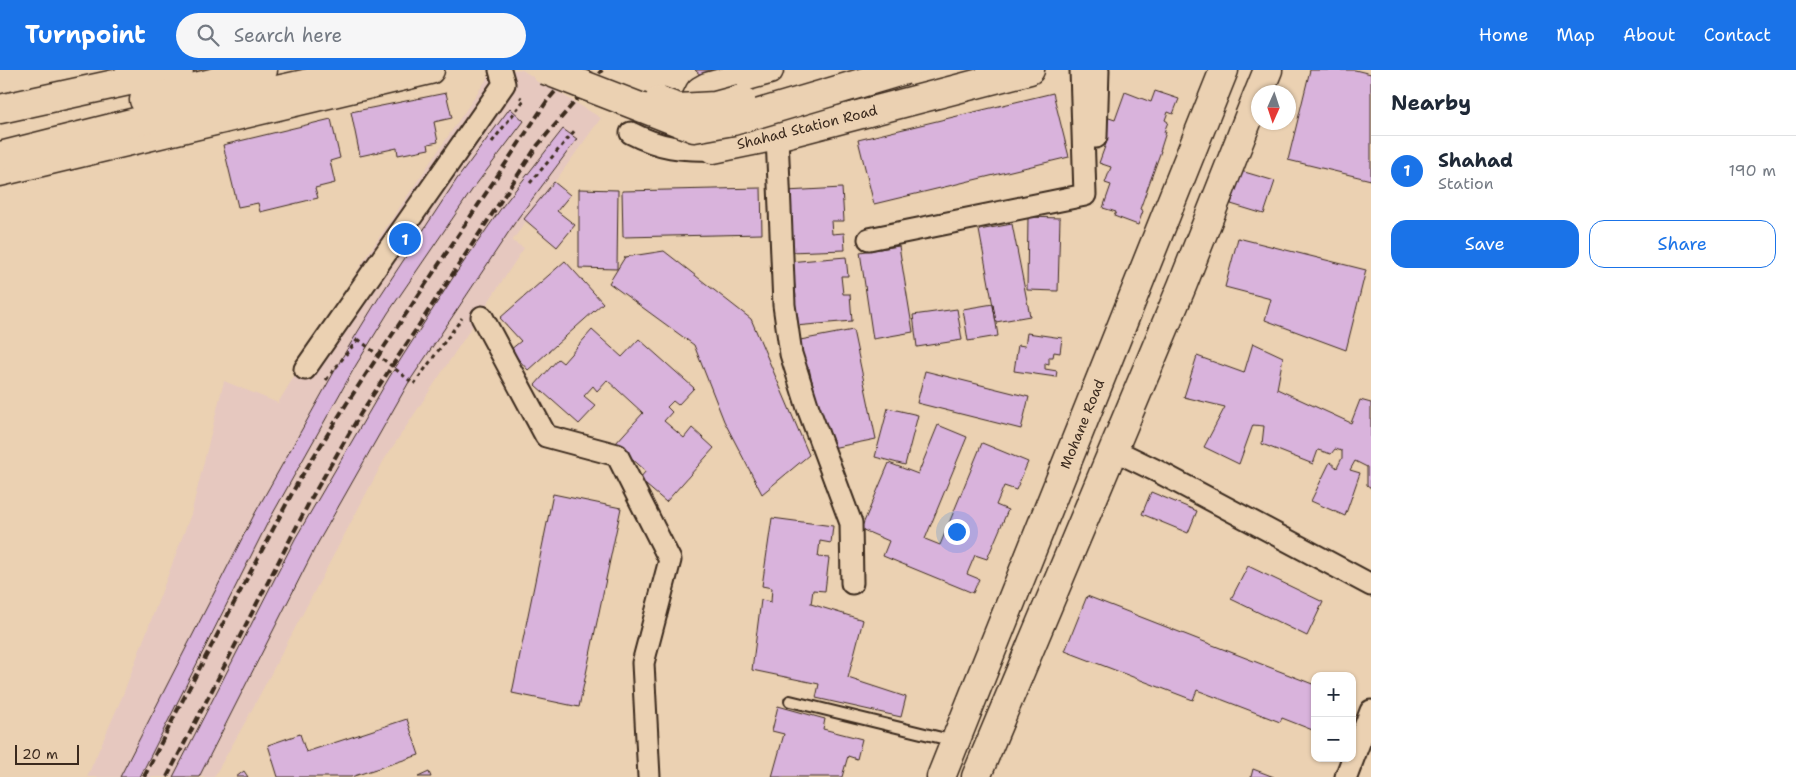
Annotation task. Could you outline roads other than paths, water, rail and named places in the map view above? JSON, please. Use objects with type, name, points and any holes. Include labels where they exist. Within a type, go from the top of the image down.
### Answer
[{"type":"main road","points":[[0,109],[179,70]]},
{"type":"main road","points":[[0,137],[264,70]]},
{"type":"main road","points":[[0,156],[167,114],[368,70]]},
{"type":"main road","points":[[0,172],[430,70]]},
{"type":"main road","points":[[545,70],[694,128],[733,121],[905,70]]},
{"type":"main road","points":[[581,70],[595,78],[678,108],[715,106],[846,70]]},
{"type":"main road","points":[[713,149],[696,99],[700,91],[707,87],[769,70]]},
{"type":"main road","name":"Shahad Station Road","points":[[713,149],[778,136],[1030,70]]},
{"type":"main road","name":"Mohane Road","points":[[940,777],[1224,70]]},
{"type":"main road","points":[[1262,85],[1268,70]]},
{"type":"main road","points":[[976,777],[1114,450],[1251,113]]},
{"type":"street","points":[[305,370],[504,84],[500,70]]},
{"type":"street","points":[[869,239],[1085,195],[1081,70]]},
{"type":"street","points":[[1096,163],[1098,70]]},
{"type":"street","points":[[631,133],[651,143],[685,150],[713,149]]},
{"type":"street","points":[[778,136],[784,305],[791,354],[808,408],[850,523],[852,583]]},
{"type":"street","points":[[473,316],[546,436],[617,455],[670,560],[643,662],[649,777]]},
{"type":"street","points":[[1114,450],[1371,585]]},
{"type":"street","points":[[1346,777],[1371,711]]},
{"type":"lane","points":[[790,700],[955,742]]},
{"type":"railway","points":[[144,777],[298,482],[347,403],[547,101],[574,70]]},
{"type":"railway","points":[[167,777],[312,497],[361,413],[537,146],[602,70]]},
{"type":"place","name":"Shahad","points":[[405,239]]}]
